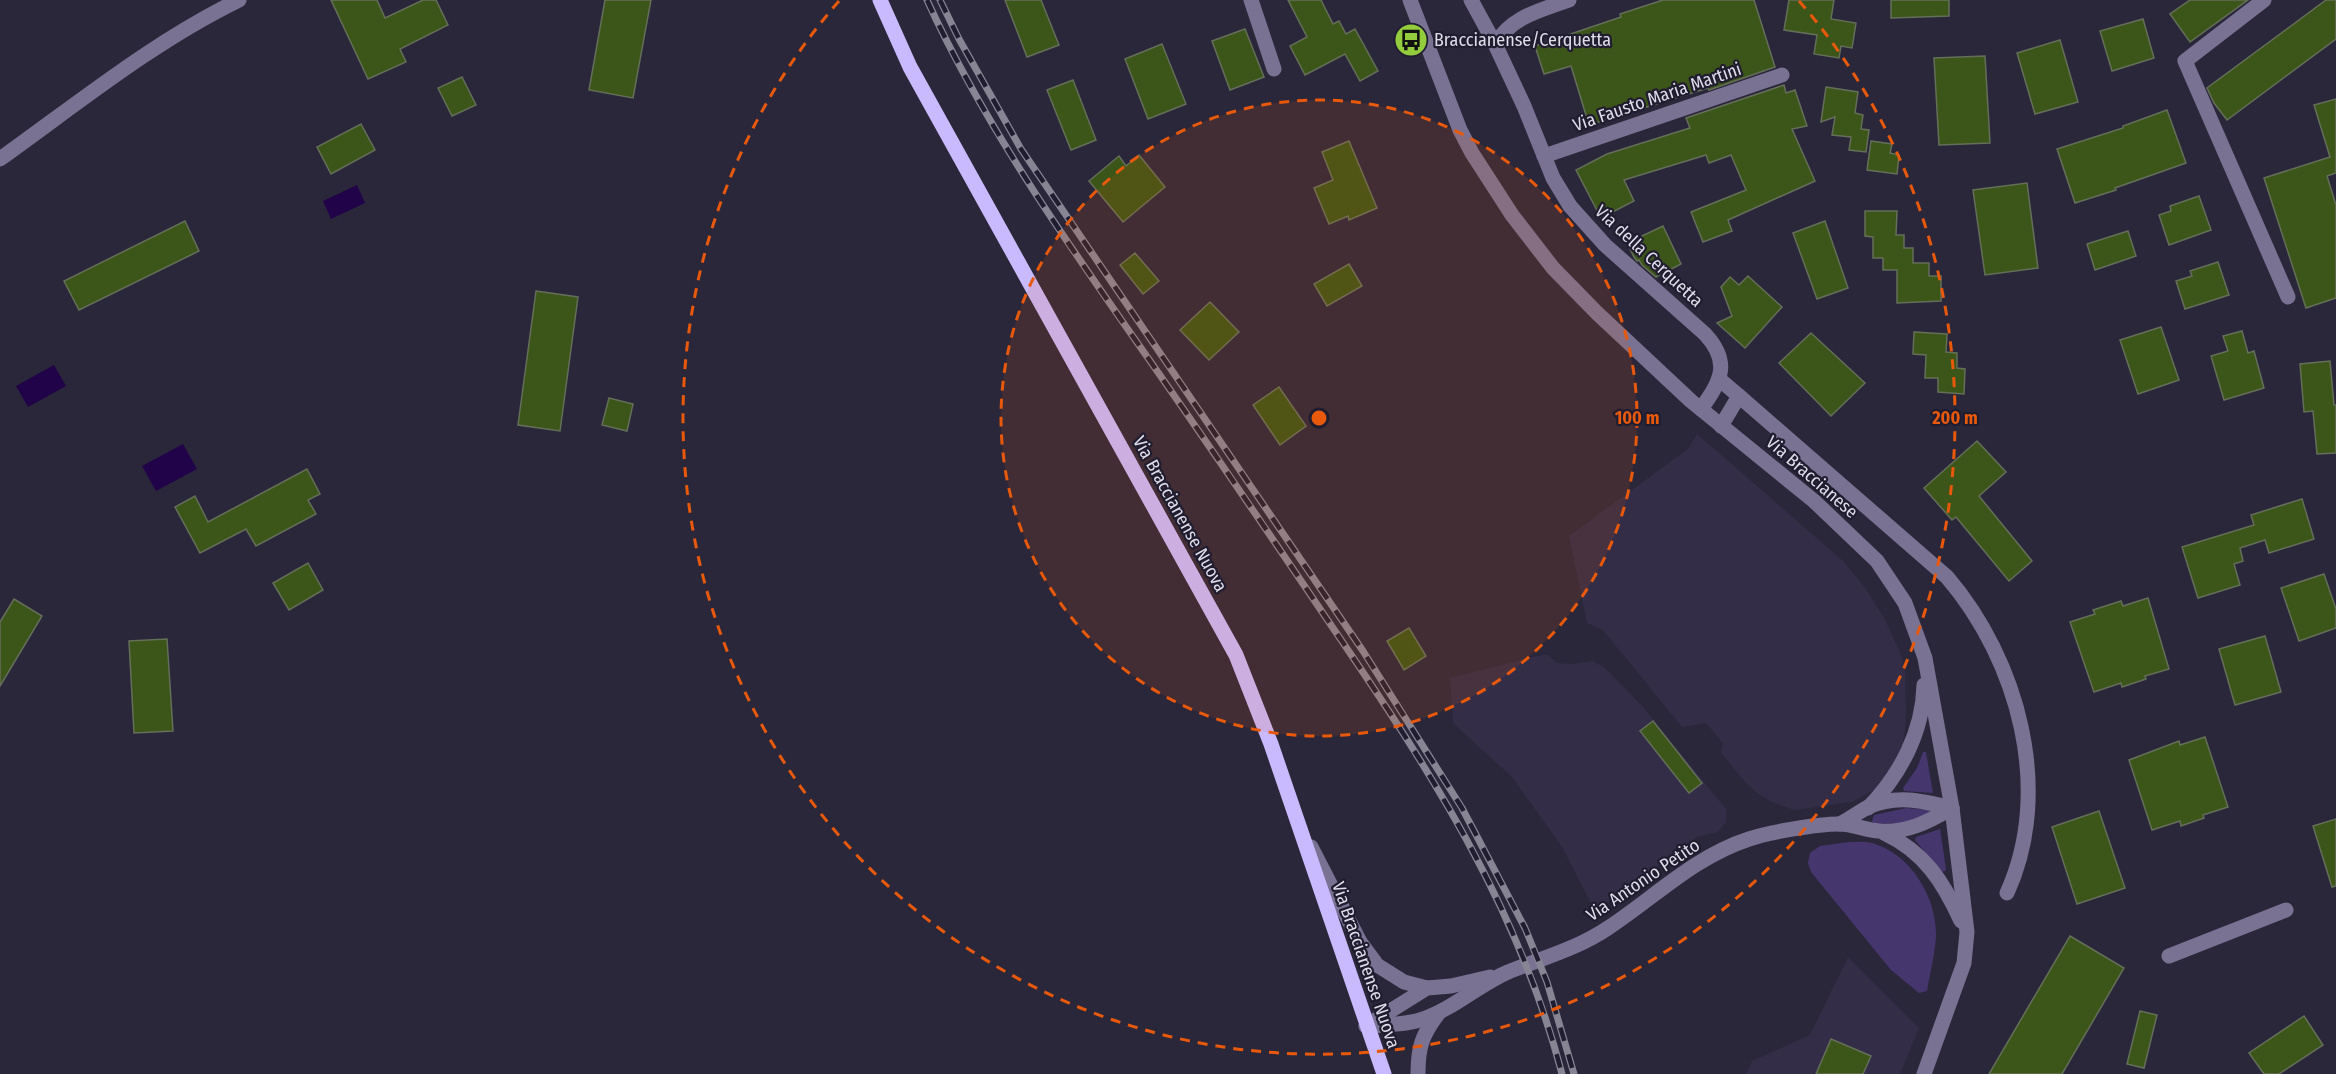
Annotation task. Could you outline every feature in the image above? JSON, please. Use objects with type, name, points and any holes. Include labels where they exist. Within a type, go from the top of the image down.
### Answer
[{"type":"main road","name":"Via Braccianense Nuova","points":[[880,0],[910,67],[1236,655],[1271,744],[1383,1074]]},
{"type":"street","points":[[0,159],[160,45],[210,14],[239,0]]},
{"type":"street","points":[[1251,0],[1274,69]]},
{"type":"street","name":"Via Braccianese","points":[[1410,0],[1460,130],[1472,153],[1512,215],[1553,268],[1701,409],[1814,501],[1877,561],[1905,603],[1925,658],[1952,808],[1967,932],[1961,972],[1924,1074]]},
{"type":"street","name":"Via della Cerquetta","points":[[1472,0],[1524,106],[1561,192],[1587,225],[1622,260],[1709,339],[1720,360],[1719,379]]},
{"type":"street","points":[[1495,44],[1502,33],[1516,21],[1569,0]]},
{"type":"street","points":[[2264,0],[2185,62],[2288,297]]},
{"type":"street","name":"Via Fausto Maria Martini","points":[[1544,156],[1782,75]]},
{"type":"street","points":[[1701,409],[1719,379],[1936,567],[1966,601],[1988,635],[2018,710],[2025,752],[2026,823],[2020,860],[2007,893]]},
{"type":"street","points":[[1721,426],[1739,396]]},
{"type":"street","points":[[1868,808],[1890,784],[1912,742],[1924,695],[1925,658]]},
{"type":"street","name":"Via Antonio Petito","points":[[1840,824],[1868,808],[1901,799],[1952,808]]},
{"type":"street","name":"Via Antonio Petito","points":[[1366,1026],[1427,988],[1451,986],[1506,973],[1581,944],[1624,917],[1688,868],[1725,849],[1765,834],[1840,824],[1878,831],[1897,831],[1925,824],[1952,808]]},
{"type":"street","points":[[1293,811],[1360,942],[1377,965],[1404,982],[1427,988]]},
{"type":"street","points":[[1878,831],[1907,845],[1929,866],[1949,896],[1967,932]]},
{"type":"street","points":[[2169,956],[2286,910]]},
{"type":"street","name":"Via Antonio Petito","points":[[1366,1026],[1393,1025],[1420,1020],[1440,1012],[1506,973]]},
{"type":"street","points":[[1418,1074],[1419,1046],[1425,1030],[1440,1012]]},
{"type":"shaded area","points":[[357,185],[365,203],[331,219],[323,201]]},
{"type":"shaded area","points":[[54,365],[66,386],[28,407],[16,386]]},
{"type":"shaded area","points":[[1697,434],[1842,560],[1866,589],[1884,618],[1900,652],[1905,668],[1906,721],[1902,751],[1878,788],[1852,802],[1794,810],[1772,802],[1757,793],[1721,753],[1723,743],[1706,723],[1682,727],[1603,630],[1587,623],[1569,536],[1688,449]]},
{"type":"shaded area","points":[[183,444],[197,469],[156,491],[142,466]]},
{"type":"shaded area","points":[[1548,655],[1557,663],[1572,664],[1592,661],[1604,667],[1642,706],[1726,809],[1726,822],[1718,832],[1697,837],[1613,899],[1594,909],[1562,847],[1512,777],[1453,723],[1450,678]]},
{"type":"shaded area","points":[[1923,752],[1926,752],[1933,793],[1904,791],[1903,788],[1917,768]]},
{"type":"shaded area","points":[[1906,808],[1929,810],[1931,814],[1906,823],[1874,824],[1872,821],[1874,815]]},
{"type":"shaded area","points":[[1940,829],[1946,869],[1941,872],[1915,840],[1916,837]]},
{"type":"shaded area","points":[[1849,842],[1872,843],[1886,849],[1910,867],[1919,879],[1932,907],[1936,936],[1927,991],[1919,993],[1891,970],[1811,872],[1808,863],[1810,853],[1820,846]]},
{"type":"shaded area","points":[[1848,957],[1919,1028],[1900,1074],[1746,1074],[1752,1061],[1810,1035]]},
{"type":"building","points":[[331,0],[377,0],[385,18],[423,0],[436,0],[448,25],[400,49],[406,62],[368,79]]},
{"type":"building","points":[[605,0],[651,0],[633,98],[589,90]]},
{"type":"building","points":[[1005,0],[1041,0],[1059,45],[1027,57]]},
{"type":"building","points":[[1288,0],[1321,0],[1333,24],[1339,21],[1346,34],[1355,29],[1378,71],[1360,81],[1345,54],[1305,75],[1290,46],[1307,37]]},
{"type":"building","points":[[1663,0],[1754,0],[1775,67],[1709,90],[1708,88],[1589,125],[1571,66],[1544,74],[1535,46]]},
{"type":"building","points":[[1789,0],[1834,0],[1831,19],[1856,23],[1852,48],[1841,46],[1839,58],[1814,54],[1817,35],[1784,30]]},
{"type":"building","points":[[1891,0],[1949,0],[1949,16],[1891,18]]},
{"type":"building","points":[[2190,0],[2248,0],[2190,42],[2170,14]]},
{"type":"building","points":[[2326,0],[2336,0],[2336,39],[2227,120],[2214,103],[2207,88]]},
{"type":"building","points":[[2143,19],[2154,58],[2112,71],[2100,31]]},
{"type":"building","points":[[1245,29],[1264,77],[1230,90],[1212,41]]},
{"type":"building","points":[[2060,40],[2078,102],[2035,114],[2017,53]]},
{"type":"building","points":[[1162,44],[1186,104],[1148,119],[1125,59]]},
{"type":"building","points":[[1985,56],[1990,143],[1939,145],[1934,58]]},
{"type":"building","points":[[462,77],[476,105],[452,116],[438,88]]},
{"type":"building","points":[[1073,80],[1096,140],[1071,150],[1047,90]]},
{"type":"building","points":[[1784,85],[1786,93],[1795,90],[1807,126],[1792,129],[1815,181],[1728,220],[1732,231],[1703,242],[1691,212],[1746,190],[1731,155],[1709,163],[1706,155],[1624,180],[1634,201],[1601,218],[1576,170],[1607,154],[1690,128],[1686,118]]},
{"type":"building","points":[[1826,87],[1858,92],[1855,113],[1863,115],[1861,129],[1869,130],[1866,152],[1849,150],[1851,137],[1832,135],[1835,117],[1821,122]]},
{"type":"building","points":[[2336,99],[2336,173],[2327,176],[2336,205],[2336,298],[2306,308],[2264,178],[2330,157],[2314,105]]},
{"type":"building","points":[[2167,110],[2186,163],[2075,203],[2057,149],[2123,128],[2123,126]]},
{"type":"building","points":[[361,124],[375,150],[331,174],[317,147]]},
{"type":"building","points":[[1349,141],[1377,208],[1349,220],[1348,216],[1329,224],[1314,188],[1333,180],[1322,152]]},
{"type":"building","points":[[1871,141],[1892,144],[1890,153],[1899,155],[1897,174],[1867,170]]},
{"type":"building","points":[[1139,155],[1165,187],[1123,222],[1089,181],[1119,156],[1126,166]]},
{"type":"building","points":[[2027,183],[2038,268],[1985,275],[1973,190]]},
{"type":"building","points":[[2199,196],[2211,230],[2169,245],[2159,215],[2171,211],[2170,206]]},
{"type":"building","points":[[1865,211],[1897,211],[1896,235],[1904,235],[1904,248],[1913,248],[1913,263],[1929,263],[1929,276],[1941,276],[1941,301],[1897,303],[1897,270],[1883,270],[1883,258],[1873,258],[1873,237],[1865,236]]},
{"type":"building","points":[[185,221],[199,251],[79,310],[64,281]]},
{"type":"building","points":[[1825,221],[1848,288],[1817,299],[1793,233]]},
{"type":"building","points":[[1663,226],[1681,264],[1656,277],[1639,260],[1637,261],[1627,243]]},
{"type":"building","points":[[2128,231],[2136,256],[2095,270],[2087,244]]},
{"type":"building","points":[[1135,253],[1159,281],[1143,294],[1120,265]]},
{"type":"building","points":[[2218,262],[2229,295],[2185,309],[2176,281],[2192,276],[2190,271]]},
{"type":"building","points":[[1349,264],[1362,286],[1327,306],[1314,284]]},
{"type":"building","points":[[1748,276],[1782,307],[1745,348],[1717,323],[1732,316],[1721,287],[1730,277],[1739,285]]},
{"type":"building","points":[[536,291],[578,297],[560,431],[518,425]]},
{"type":"building","points":[[1210,302],[1239,332],[1209,360],[1180,330]]},
{"type":"building","points":[[2161,327],[2179,380],[2138,394],[2120,340]]},
{"type":"building","points":[[2242,331],[2248,353],[2254,351],[2264,388],[2224,400],[2211,356],[2228,351],[2223,336]]},
{"type":"building","points":[[1914,332],[1947,334],[1946,352],[1957,353],[1957,368],[1965,369],[1964,394],[1938,392],[1938,378],[1925,378],[1926,355],[1913,354]]},
{"type":"building","points":[[1811,333],[1865,383],[1831,416],[1779,363]]},
{"type":"building","points":[[2330,361],[2334,405],[2336,405],[2336,453],[2317,454],[2313,411],[2304,412],[2300,364]]},
{"type":"building","points":[[1279,387],[1306,426],[1280,445],[1253,405]]},
{"type":"building","points":[[609,398],[633,404],[627,431],[602,425]]},
{"type":"building","points":[[1977,441],[2006,472],[1979,496],[2032,561],[2009,581],[1956,517],[1952,520],[1924,488]]},
{"type":"building","points":[[307,469],[320,494],[308,500],[316,514],[256,546],[246,529],[200,553],[175,507],[195,496],[208,522]]},
{"type":"building","points":[[2302,499],[2314,539],[2269,553],[2265,540],[2240,548],[2243,561],[2234,564],[2240,585],[2198,598],[2182,547],[2254,525],[2251,515]]},
{"type":"building","points":[[308,563],[323,590],[289,610],[273,583]]},
{"type":"building","points":[[2324,574],[2336,609],[2336,628],[2299,641],[2281,588]]},
{"type":"building","points":[[2148,598],[2169,669],[2145,676],[2146,679],[2122,687],[2121,683],[2094,692],[2070,622],[2095,614],[2093,610],[2121,601],[2123,606]]},
{"type":"building","points":[[14,599],[42,616],[0,686],[0,622]]},
{"type":"building","points":[[1409,628],[1426,656],[1404,670],[1387,641]]},
{"type":"building","points":[[2265,636],[2281,692],[2235,705],[2219,649]]},
{"type":"building","points":[[167,639],[173,731],[134,733],[129,641]]},
{"type":"building","points":[[1653,721],[1702,783],[1689,793],[1640,731]]},
{"type":"building","points":[[2205,737],[2228,807],[2203,815],[2204,818],[2181,826],[2180,821],[2152,830],[2129,760],[2179,741],[2180,745]]},
{"type":"building","points":[[2099,811],[2125,888],[2077,904],[2052,827]]},
{"type":"building","points":[[2336,819],[2336,886],[2332,887],[2313,826]]},
{"type":"building","points":[[2070,936],[2124,968],[2062,1074],[1989,1074]]},
{"type":"building","points":[[2140,1011],[2157,1015],[2144,1068],[2127,1064]]},
{"type":"building","points":[[2304,1016],[2323,1045],[2279,1074],[2264,1074],[2249,1053]]},
{"type":"building","points":[[1831,1039],[1871,1056],[1863,1074],[1816,1074]]},
{"type":"railway","points":[[927,0],[975,93],[1029,184],[1369,681],[1436,787],[1496,896],[1544,1012],[1562,1074]]},
{"type":"railway","points":[[940,0],[959,39],[1021,149],[1363,651],[1462,808],[1525,928],[1547,982],[1574,1074]]},
{"type":"place","name":"Braccianense/Cerquetta","points":[[1411,40]]}]
